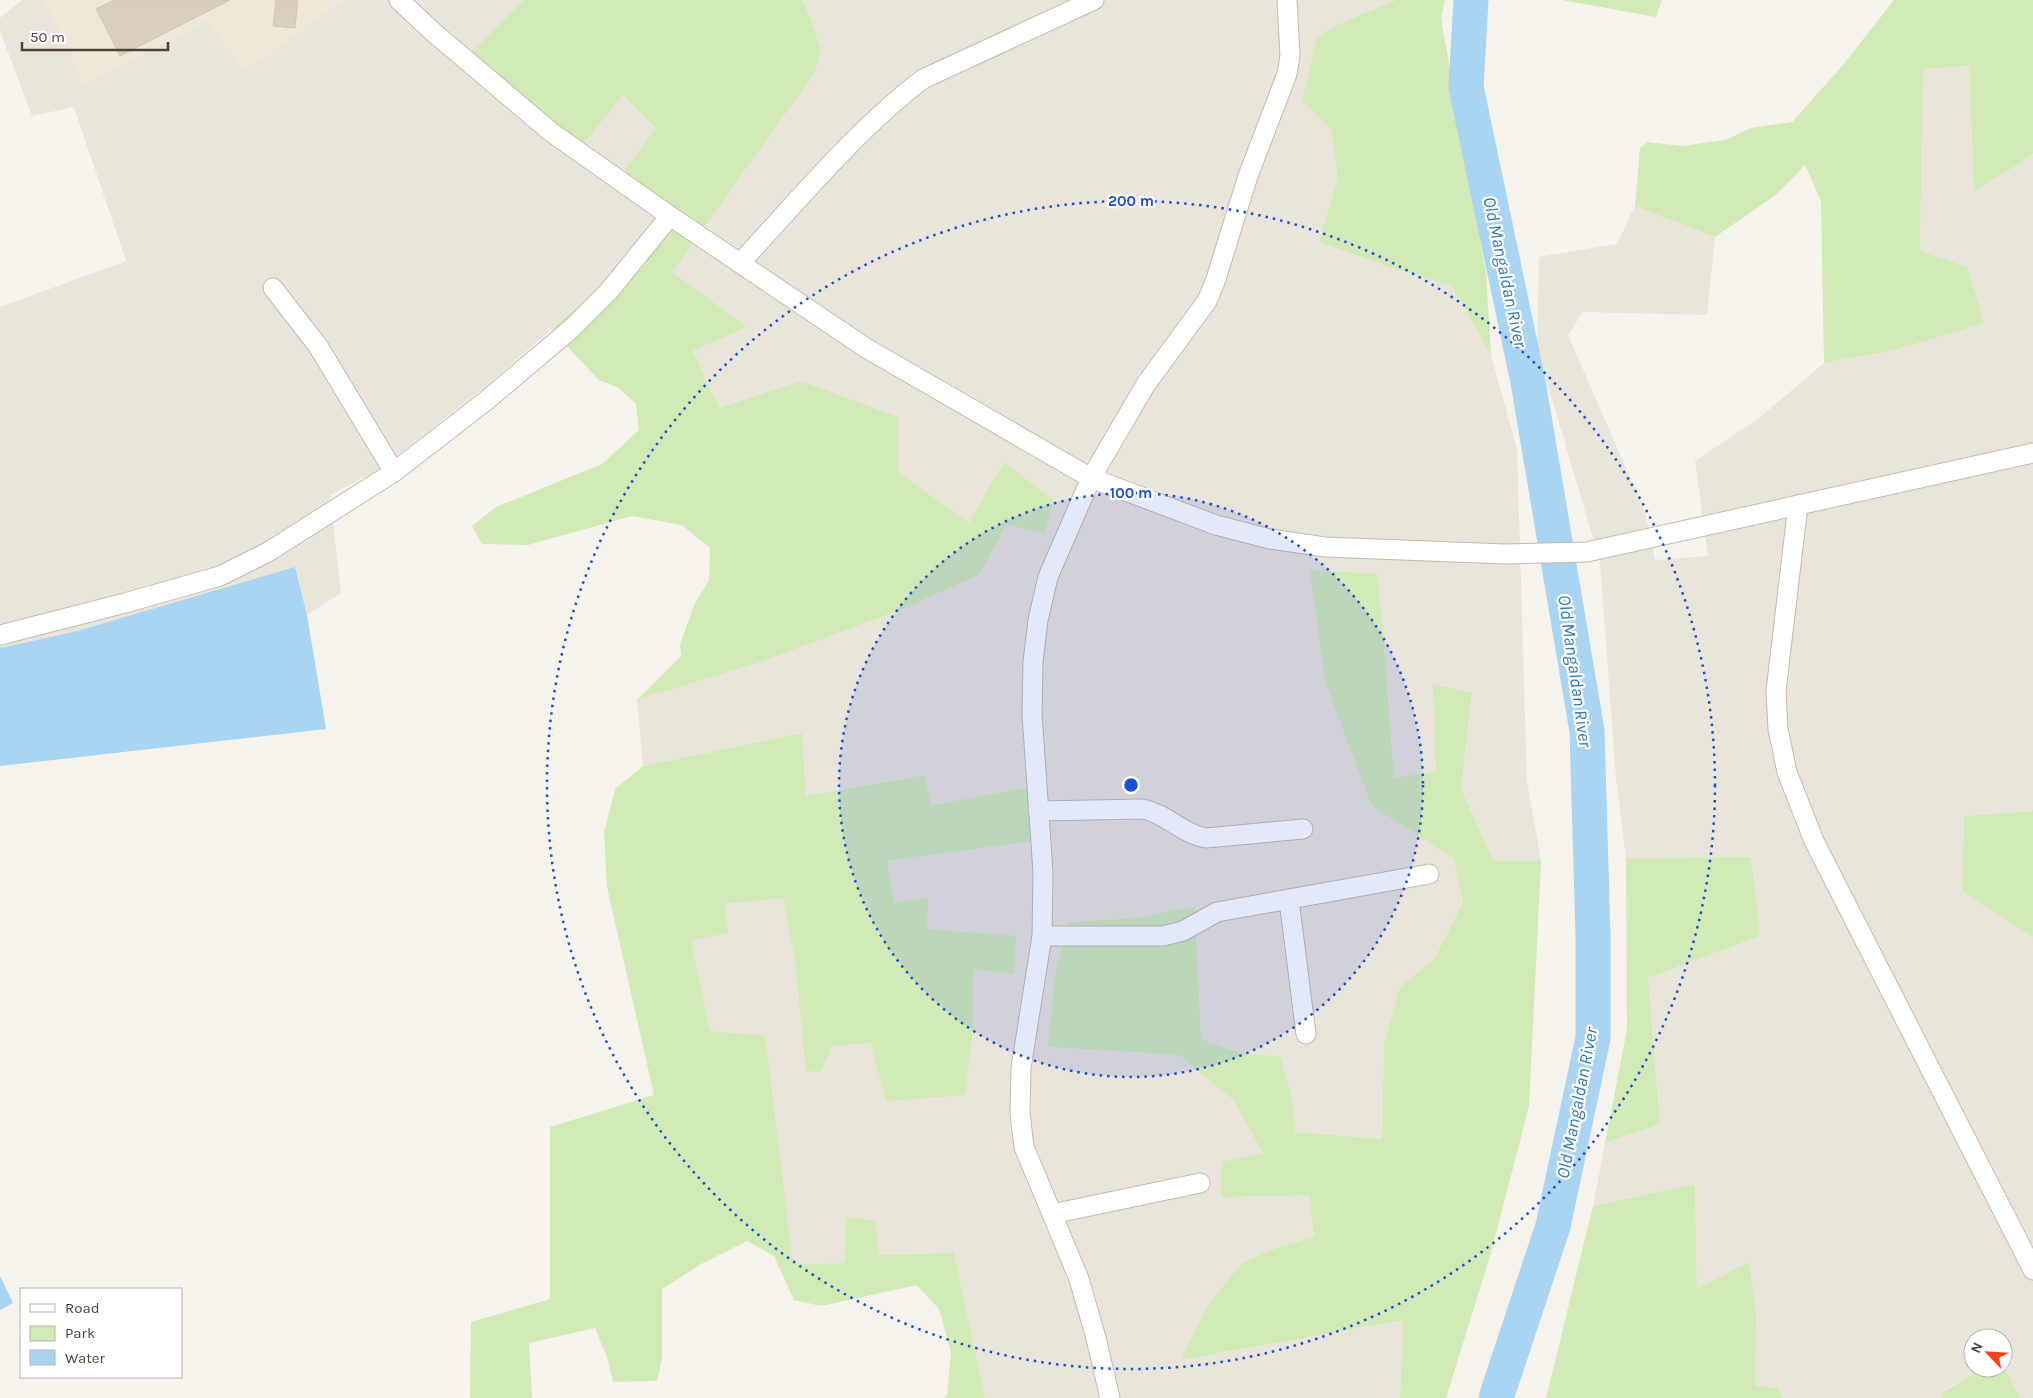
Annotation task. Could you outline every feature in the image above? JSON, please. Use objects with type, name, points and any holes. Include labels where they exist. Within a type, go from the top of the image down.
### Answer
[{"type":"street","points":[[399,0],[432,31],[551,132],[670,216],[866,348],[1091,478],[1216,525],[1270,539],[1325,547],[1505,554],[1587,552],[2033,453]]},
{"type":"street","points":[[740,263],[868,127],[901,96],[923,79],[1094,0]]},
{"type":"street","points":[[1110,1398],[1096,1338],[1079,1279],[1024,1147],[1020,1112],[1022,1068],[1042,936],[1043,872],[1032,714],[1033,662],[1038,620],[1048,577],[1091,478],[1130,407],[1207,301],[1215,282],[1248,176],[1287,74],[1290,56],[1287,0]]},
{"type":"street","points":[[0,635],[220,576],[268,552],[394,472],[487,400],[572,329],[610,291],[670,216]]},
{"type":"street","points":[[273,288],[318,346],[394,472]]},
{"type":"street","points":[[1798,506],[1776,691],[1778,730],[1787,772],[1814,841],[2033,1270]]},
{"type":"street","points":[[1038,811],[1143,809],[1155,812],[1195,836],[1206,838],[1303,829]]},
{"type":"street","points":[[1042,936],[1163,936],[1183,931],[1217,912],[1429,874]]},
{"type":"street","points":[[1289,900],[1306,1034]]},
{"type":"street","points":[[1052,1214],[1200,1183]]},
{"type":"shaded area","points":[[22,0],[45,0],[85,84],[208,19],[245,70],[342,0],[523,0],[457,68],[623,94],[656,128],[660,218],[595,291],[490,383],[380,469],[330,495],[341,593],[307,615],[295,568],[77,631],[0,648],[0,307],[126,261],[74,107],[32,116],[0,31],[0,18]]},
{"type":"shaded area","points":[[45,0],[342,0],[245,70],[208,19],[85,84]]},
{"type":"shaded area","points":[[803,0],[1396,0],[1339,24],[1302,101],[1331,130],[1338,178],[1319,242],[1389,267],[1452,286],[1491,355],[1517,449],[1527,781],[1541,861],[1493,861],[1461,788],[1472,693],[1436,771],[1394,778],[1383,629],[1391,817],[1454,859],[1463,903],[1434,959],[1400,987],[1384,1044],[1382,1139],[1295,1132],[1294,1105],[1280,1056],[1242,1054],[1201,1039],[1195,906],[1136,918],[1067,922],[1048,1047],[1179,1055],[1233,1100],[1263,1153],[1309,1195],[1314,1236],[1271,1250],[1242,1263],[1182,1360],[1403,1320],[1400,1398],[985,1398],[954,1253],[878,1255],[846,1217],[845,1263],[798,1264],[792,1257],[710,1031],[691,940],[725,904],[784,898],[822,1072],[831,1046],[871,1043],[973,1028],[973,969],[894,903],[887,861],[1050,839],[1043,786],[930,805],[923,775],[806,796],[802,733],[643,766],[637,700],[764,661],[905,608],[979,575],[1007,524],[1054,501],[969,524],[898,472],[801,381],[719,408],[693,351],[747,327],[671,272],[821,48]]},
{"type":"shaded area","points":[[1969,66],[1974,191],[2019,164],[2033,153],[2033,811],[1964,816],[1962,891],[2033,937],[2033,1398],[2020,1398],[2010,1378],[2013,1378],[2013,1328],[1963,1328],[1963,1378],[1965,1378],[1941,1392],[1943,1398],[1783,1398],[1778,1388],[1754,1386],[1756,1315],[1748,1263],[1697,1290],[1695,1184],[1593,1206],[1605,1143],[1660,1123],[1648,978],[1760,936],[1751,857],[1626,858],[1616,778],[1600,562],[1537,348],[1539,257],[1617,244],[1635,206],[1715,237],[1707,315],[1583,312],[1568,335],[1645,512],[1655,560],[1708,556],[1695,461],[1759,418],[1824,363],[1891,351],[1983,323],[1967,268],[1920,251],[1923,69]]},
{"type":"green space","points":[[523,0],[803,0],[821,48],[815,72],[672,272],[747,327],[693,351],[719,408],[801,381],[898,417],[898,472],[969,523],[1004,462],[1054,501],[1044,534],[1007,524],[979,575],[905,608],[764,661],[637,700],[681,656],[680,645],[694,605],[709,580],[710,548],[682,525],[632,516],[528,545],[482,544],[472,526],[496,507],[602,464],[639,430],[636,404],[619,388],[599,380],[551,330],[595,291],[660,218],[613,187],[656,128],[623,95],[571,159],[515,108],[457,68]]},
{"type":"green space","points":[[1396,0],[1445,0],[1441,18],[1486,273],[1491,355],[1452,286],[1389,267],[1319,242],[1338,178],[1331,130],[1302,101],[1317,38],[1339,24]]},
{"type":"green space","points":[[1562,0],[1662,0],[1656,17]]},
{"type":"green space","points":[[1894,0],[2033,0],[2033,153],[2019,164],[1974,191],[1969,66],[1923,69],[1920,251],[1967,267],[1984,323],[1891,351],[1824,363],[1821,201],[1805,165],[1777,194],[1715,237],[1635,206],[1640,148],[1648,142],[1682,146],[1725,140],[1751,128],[1792,122],[1843,65]]},
{"type":"green space","points":[[1310,570],[1377,574],[1394,778],[1436,771],[1433,684],[1472,693],[1461,788],[1493,861],[1541,861],[1529,1106],[1491,1253],[1446,1398],[1400,1398],[1403,1320],[1181,1360],[1208,1305],[1242,1263],[1271,1250],[1314,1236],[1309,1195],[1221,1197],[1222,1162],[1263,1153],[1233,1100],[1179,1055],[1048,1047],[1055,976],[1067,922],[1136,918],[1195,906],[1201,1039],[1242,1054],[1280,1056],[1294,1105],[1295,1132],[1382,1139],[1384,1044],[1400,987],[1434,959],[1463,903],[1454,859],[1371,805],[1325,681]]},
{"type":"green space","points":[[802,733],[806,796],[924,775],[931,805],[1043,785],[1050,839],[887,861],[894,903],[928,897],[927,929],[1016,936],[1014,974],[973,969],[973,1028],[965,1095],[886,1101],[871,1043],[831,1046],[822,1072],[806,1071],[795,959],[783,898],[725,904],[728,933],[691,940],[710,1031],[765,1036],[792,1257],[798,1264],[845,1263],[846,1217],[875,1221],[879,1255],[954,1253],[985,1398],[944,1398],[947,1396],[951,1352],[939,1309],[917,1285],[821,1306],[794,1300],[774,1256],[747,1241],[703,1263],[662,1289],[662,1359],[657,1381],[613,1382],[607,1357],[595,1328],[529,1343],[532,1398],[470,1398],[471,1322],[550,1299],[550,1127],[654,1095],[607,887],[604,832],[615,789],[643,766]]},
{"type":"green space","points":[[2033,811],[2033,937],[1962,891],[1964,816]]},
{"type":"green space","points":[[1751,857],[1760,936],[1648,978],[1660,1124],[1605,1143],[1627,1029],[1626,858]]},
{"type":"green space","points":[[1695,1184],[1697,1289],[1749,1262],[1756,1315],[1755,1386],[1778,1388],[1783,1398],[1546,1398],[1593,1206]]},
{"type":"green space","points":[[1966,1378],[2010,1378],[2020,1398],[1943,1398],[1941,1393]]},
{"type":"water","points":[[295,567],[307,615],[326,729],[0,766],[0,648],[77,631]]},
{"type":"water","points":[[0,1276],[13,1303],[0,1310]]},
{"type":"building","points":[[114,0],[230,0],[120,56],[96,9]]},
{"type":"building","points":[[276,0],[298,0],[295,28],[273,26]]},
{"type":"waterway","name":"Old Mangaldan River","points":[[1471,0],[1466,87],[1528,382],[1587,731],[1593,935],[1593,1038],[1553,1226],[1496,1398]]}]
